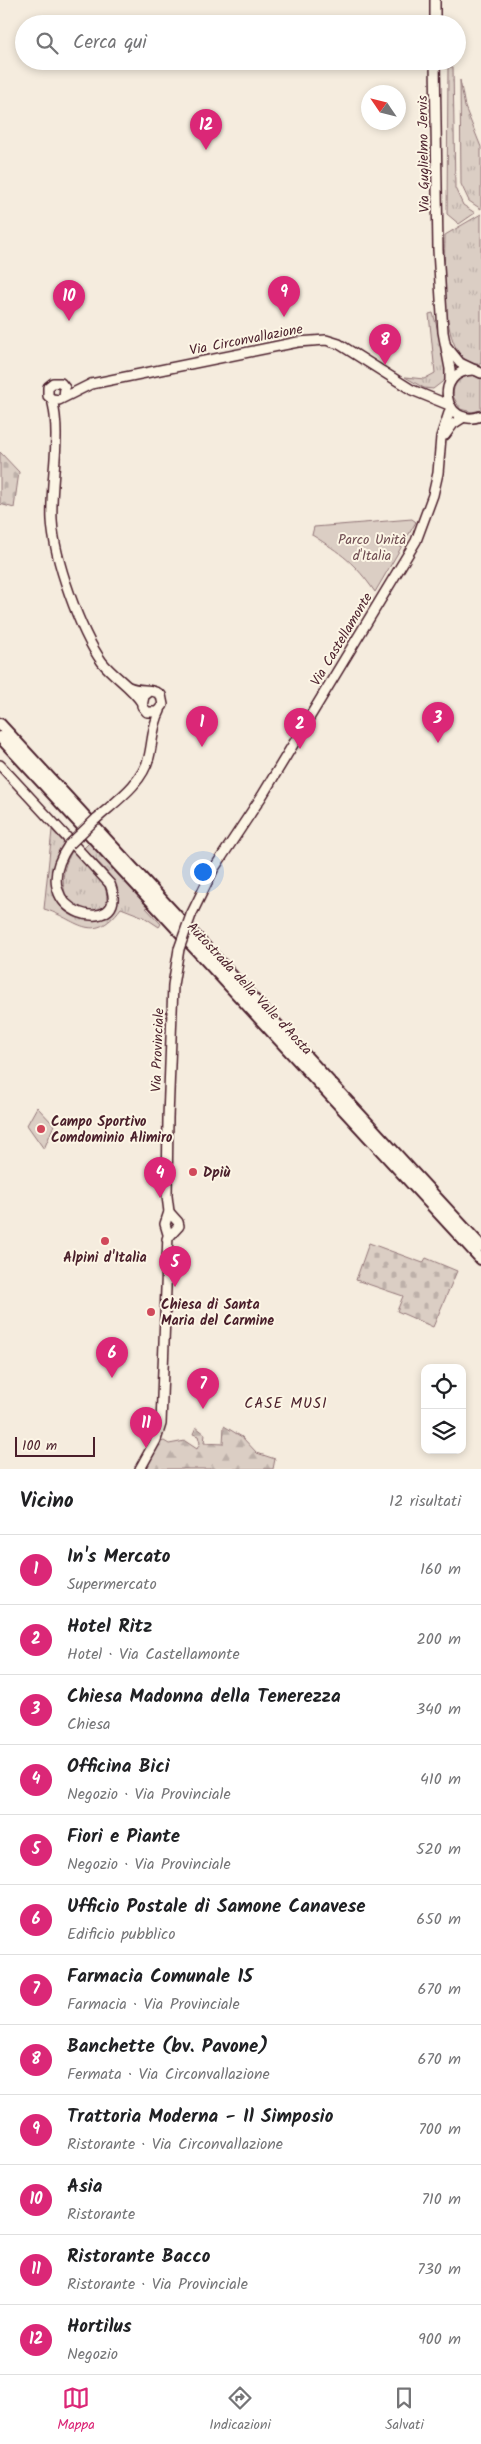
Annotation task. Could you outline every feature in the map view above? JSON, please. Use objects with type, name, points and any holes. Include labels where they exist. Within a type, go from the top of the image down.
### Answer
[{"type":"highway","name":"Autostrada della Valle d'Aosta","points":[[0,724],[481,1246]]},
{"type":"highway","name":"Autostrada della Valle d'Aosta","points":[[0,737],[481,1259]]},
{"type":"main road","points":[[435,0],[435,15]]},
{"type":"main road","name":"Via Guglielmo Jervis","points":[[435,70],[438,247],[442,317],[447,347]]},
{"type":"main road","name":"Via Circonvallazione","points":[[62,384],[91,384],[298,342],[326,340],[346,348],[424,396],[450,406],[464,417]]},
{"type":"main road","points":[[447,347],[460,363],[478,371]]},
{"type":"main road","name":"Via Castellamonte","points":[[179,949],[191,915],[213,870],[262,796],[416,541],[433,495],[438,473],[440,444],[450,406],[447,396],[449,384],[447,347]]},
{"type":"main road","points":[[424,396],[439,394],[463,371],[478,371]]},
{"type":"main road","points":[[60,398],[47,393],[50,384],[56,382],[62,384],[65,388],[60,398],[56,419],[52,518],[56,546],[75,607],[89,640],[104,664],[142,703],[147,712],[153,733]]},
{"type":"main road","name":"Via Circonvallazione","points":[[60,398],[91,384]]},
{"type":"main road","points":[[440,444],[450,427],[464,417],[481,416]]},
{"type":"main road","points":[[0,765],[110,884],[113,894],[111,904],[100,915],[80,914],[69,907],[61,896],[57,885],[57,872],[61,858],[69,845],[96,819],[131,787],[141,774],[148,759],[153,733],[163,705],[163,697],[156,692],[133,689],[120,682]]},
{"type":"main road","points":[[142,703],[144,696],[149,692]]},
{"type":"main road","points":[[147,712],[154,713],[160,711]]},
{"type":"main road","name":"Via Provinciale","points":[[140,1469],[156,1440],[161,1424],[169,1225],[167,1196],[173,985],[179,949]]},
{"type":"green space","points":[[448,70],[453,70],[455,188],[463,205],[475,213],[459,224],[447,214]]},
{"type":"green space","points":[[460,80],[465,107],[481,147],[481,209],[469,201],[461,184]]},
{"type":"green space","points":[[481,214],[481,364],[467,361],[457,349],[450,332],[444,267],[445,235]]},
{"type":"green space","points":[[433,313],[448,367],[446,379],[433,389],[424,388],[405,377],[424,379],[435,373],[429,314]]},
{"type":"green space","points":[[471,375],[481,377],[481,410],[472,412],[460,409],[453,396],[454,388],[458,381]]},
{"type":"green space","points":[[0,452],[19,472],[14,508],[0,504]]},
{"type":"green space","name":"Parco Unità d'Italia","points":[[412,519],[416,522],[375,592],[361,573],[347,559],[312,535],[314,527]]},
{"type":"green space","points":[[52,830],[64,843],[53,872],[54,894],[63,909],[77,918],[93,920],[107,917],[116,906],[117,890],[115,884],[108,873],[84,848],[89,843],[149,907],[146,908],[161,924],[159,927],[144,917],[121,908],[111,920],[101,926],[92,928],[75,923],[44,909]]},
{"type":"green space","points":[[73,850],[103,883],[107,900],[104,908],[90,911],[79,909],[71,903],[66,895],[63,885],[64,873],[67,861]]},
{"type":"green space","name":"Campo Sportivo Comdominio Alimiro","points":[[37,1107],[54,1125],[44,1149],[27,1125]]},
{"type":"green space","points":[[369,1243],[423,1263],[426,1258],[457,1271],[433,1327],[397,1311],[403,1296],[356,1280]]},
{"type":"green space","points":[[224,1426],[242,1437],[257,1453],[275,1459],[273,1469],[144,1469],[160,1442],[164,1441],[169,1444],[185,1441],[197,1449],[200,1443],[198,1436],[193,1434],[196,1427],[205,1434],[204,1443],[223,1444]]},
{"type":"place","name":"Hortilus","points":[[206,150]]},
{"type":"place","name":"Trattoria Moderna - Il Simposio","points":[[284,317]]},
{"type":"place","name":"Asia","points":[[69,321]]},
{"type":"place","name":"Banchette (bv. Pavone)","points":[[385,365]]},
{"type":"place","name":"Chiesa Madonna della Tenerezza","points":[[438,743]]},
{"type":"place","name":"In's Mercato","points":[[202,747]]},
{"type":"place","name":"Hotel Ritz","points":[[300,749]]},
{"type":"place","name":"Campo Sportivo Comdominio Alimiro","points":[[41,1129]]},
{"type":"place","name":"Dpiù","points":[[193,1172]]},
{"type":"place","name":"Officina Bici","points":[[160,1198]]},
{"type":"place","name":"Alpini d'Italia","points":[[105,1241]]},
{"type":"place","name":"Fiori e Piante","points":[[175,1287]]},
{"type":"place","name":"Chiesa di Santa Maria del Carmine","points":[[151,1312]]},
{"type":"place","name":"Ufficio Postale di Samone Canavese","points":[[112,1378]]},
{"type":"place","name":"Farmacia Comunale 15","points":[[203,1409]]},
{"type":"place","name":"Ristorante Bacco","points":[[146,1448]]},
{"type":"district","name":"CASE MUSI","points":[[286,1403]]}]
